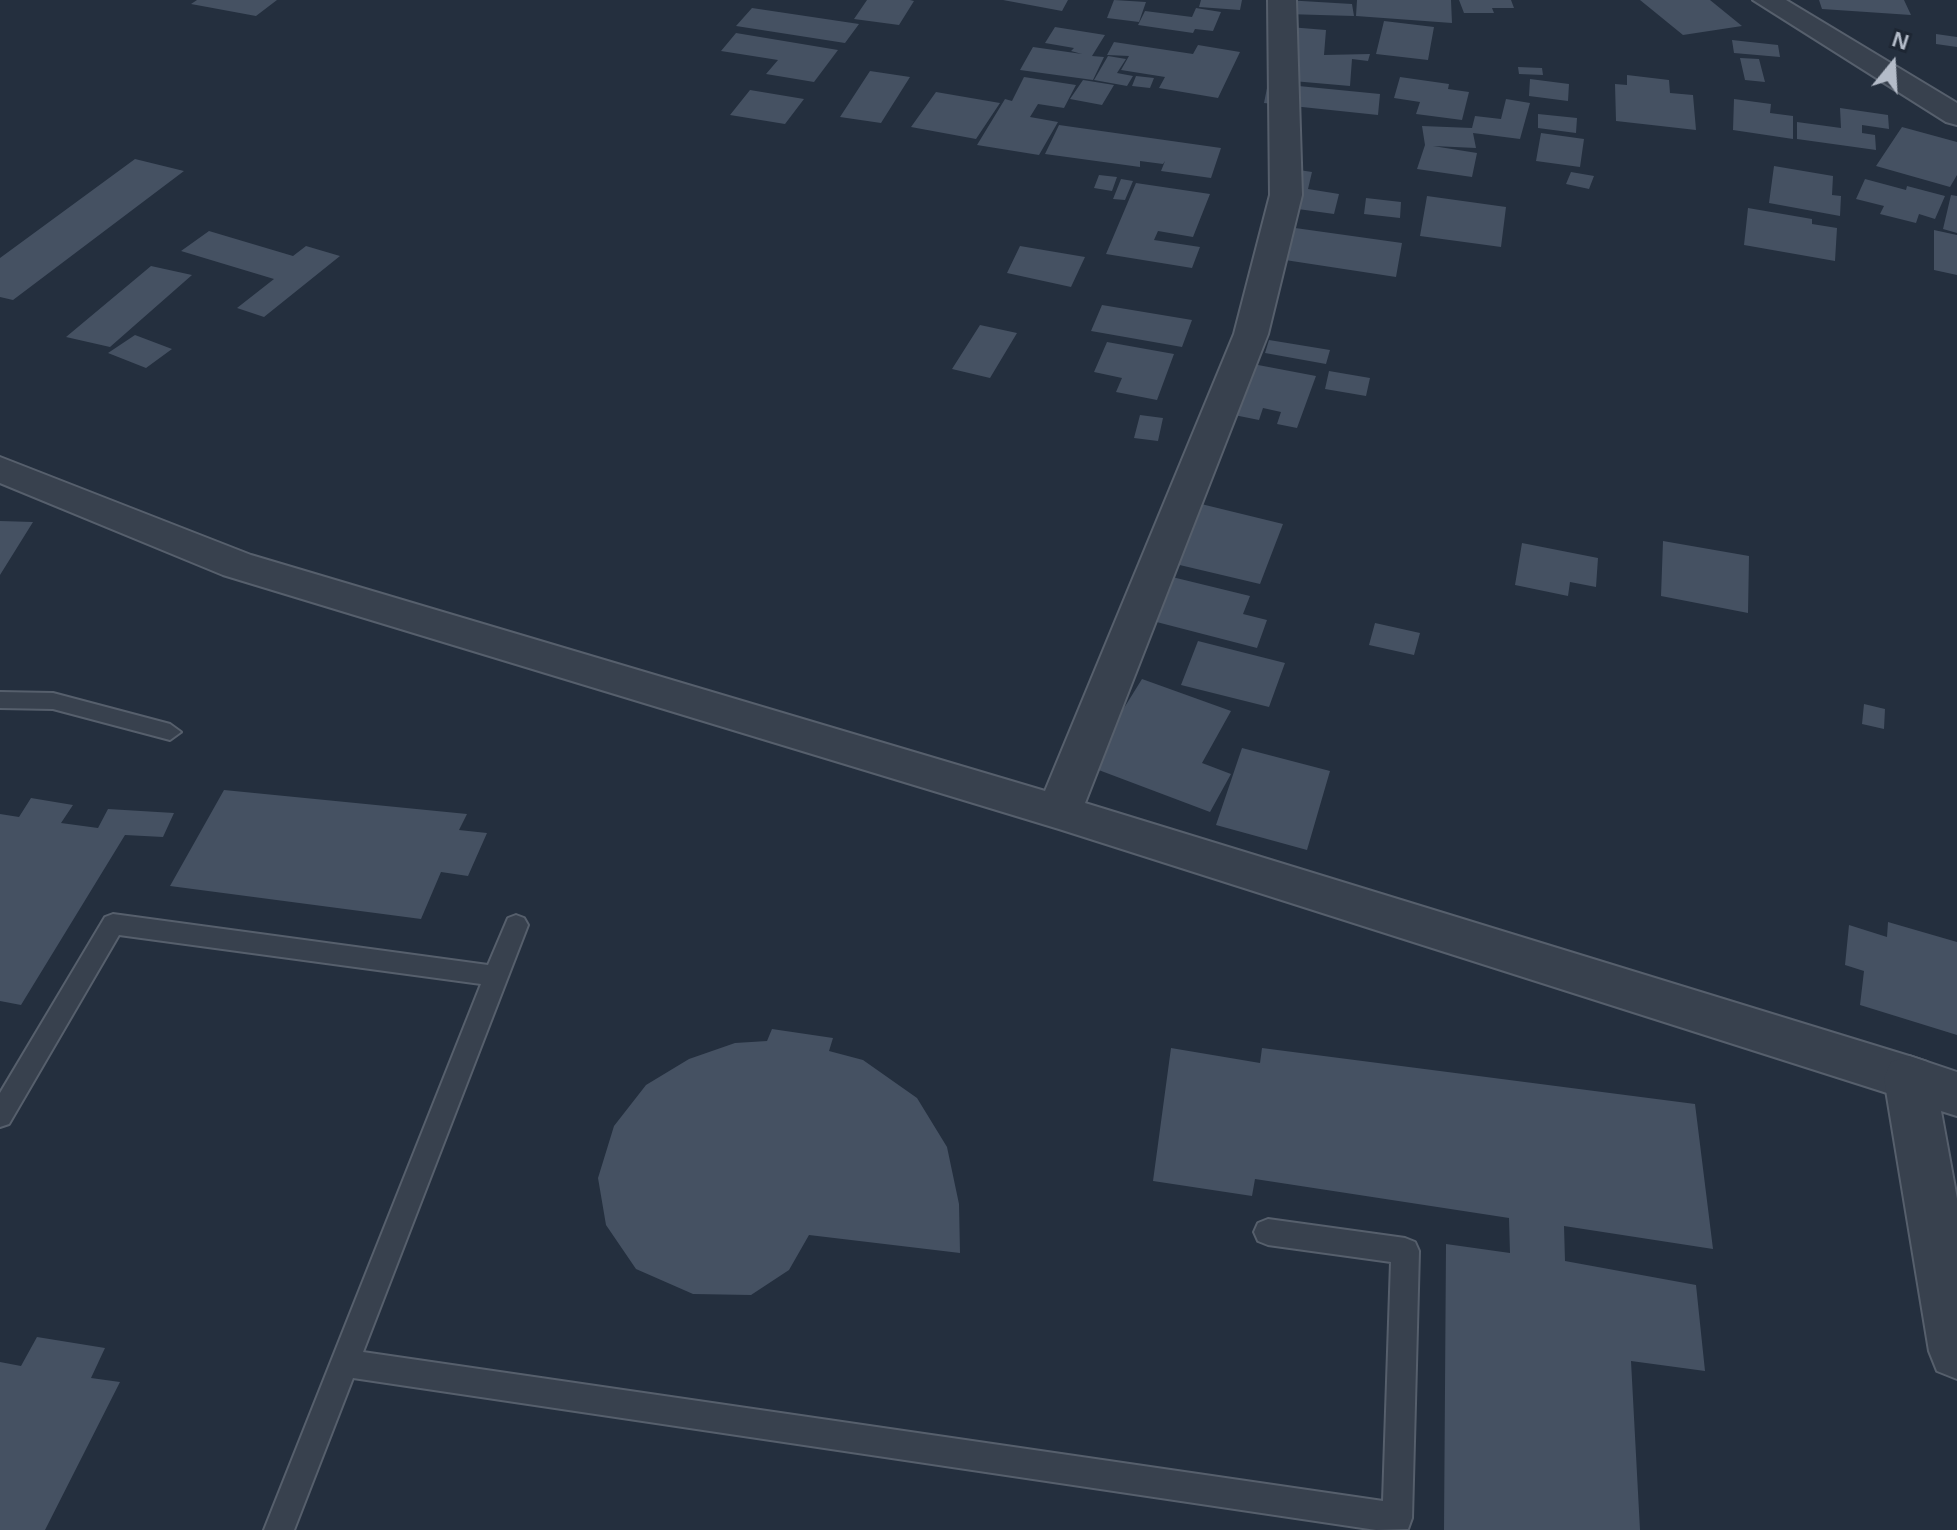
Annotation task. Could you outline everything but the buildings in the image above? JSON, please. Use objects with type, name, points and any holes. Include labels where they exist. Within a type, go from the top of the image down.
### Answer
[{"type":"street","points":[[1059,812],[1251,334],[1286,195],[1282,0]]},
{"type":"street","points":[[1767,0],[1957,116]]},
{"type":"street","points":[[0,469],[237,565],[1059,812],[1933,1086],[1957,1351]]},
{"type":"lane","points":[[0,700],[53,701],[170,732]]},
{"type":"lane","points":[[0,1116],[113,924],[495,976]]},
{"type":"lane","points":[[279,1530],[516,925]]},
{"type":"lane","points":[[344,1363],[1397,1518],[1405,1251],[1268,1232]]}]
